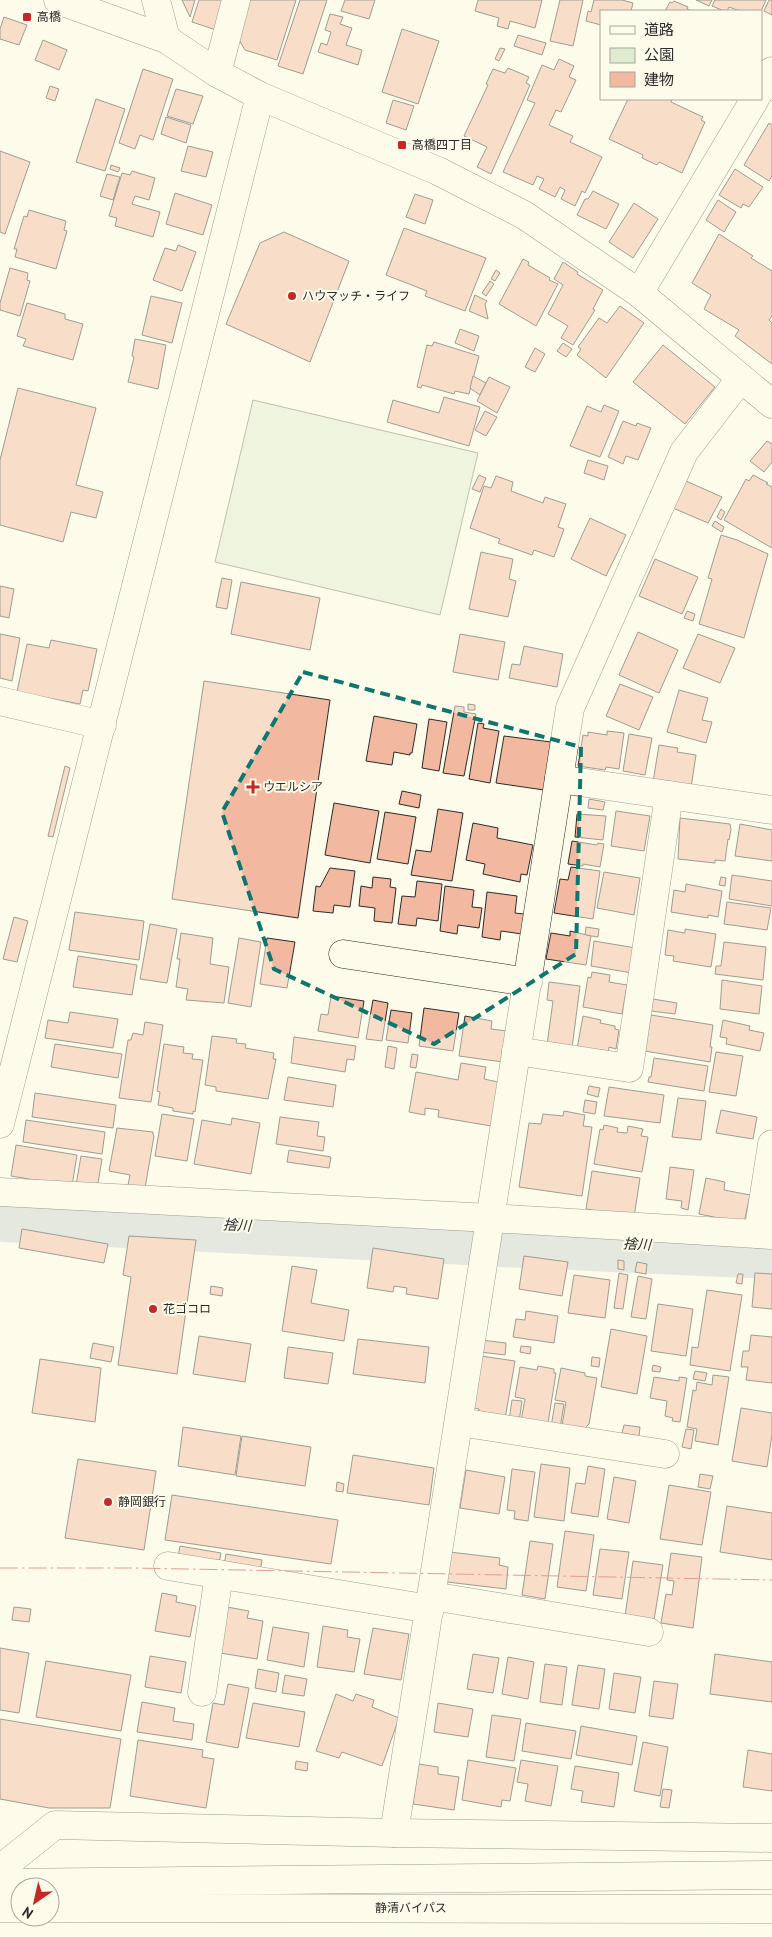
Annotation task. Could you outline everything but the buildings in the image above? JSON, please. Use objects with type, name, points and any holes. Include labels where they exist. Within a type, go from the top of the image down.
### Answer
[{"type":"main road","points":[[58,0],[166,39],[216,73],[260,96],[438,171],[524,215],[639,293],[772,404]]},
{"type":"main road","points":[[156,0],[166,39]]},
{"type":"main road","points":[[216,73],[236,0]]},
{"type":"main road","points":[[762,88],[772,71]]},
{"type":"main road","points":[[0,1124],[260,96]]},
{"type":"main road","points":[[639,293],[754,100]]},
{"type":"main road","points":[[394,1833],[570,708],[684,452],[741,378]]},
{"type":"main road","points":[[0,701],[102,725]]},
{"type":"main road","points":[[560,779],[772,810]]},
{"type":"main road","points":[[516,1051],[629,1068],[670,795]]},
{"type":"main road","points":[[343,954],[528,982]]},
{"type":"main road","points":[[0,1192],[490,1218],[765,1235],[772,1144]]},
{"type":"main road","points":[[459,1422],[665,1454]]},
{"type":"main road","points":[[168,1566],[649,1632]]},
{"type":"main road","points":[[202,1692],[219,1574]]},
{"type":"main road","points":[[0,1869],[55,1825],[394,1833],[772,1838]]},
{"type":"main road","points":[[0,1883],[772,1875]]},
{"type":"main road","name":"静清バイパス","points":[[60,1908],[772,1909]]},
{"type":"highlighted area","points":[[303,672],[581,747],[576,954],[434,1044],[274,969],[222,812]]},
{"type":"green space","points":[[253,400],[478,453],[440,615],[215,562]]},
{"type":"waterway","name":"捨川","points":[[5,1213],[468,1236]]},
{"type":"waterway","name":"捨川","points":[[501,1238],[772,1250]]},
{"type":"power","points":[[0,1568],[133,1568],[772,1580]]},
{"type":"place","name":"高橋","points":[[27,17]]},
{"type":"place","name":"高橋四丁目","points":[[402,145]]},
{"type":"place","name":"ハウマッチ・ライフ","points":[[292,296]]},
{"type":"place","name":"ウエルシア","points":[[253,787]]},
{"type":"place","name":"花ゴコロ","points":[[153,1309]]},
{"type":"place","name":"静岡銀行","points":[[108,1502]]}]
